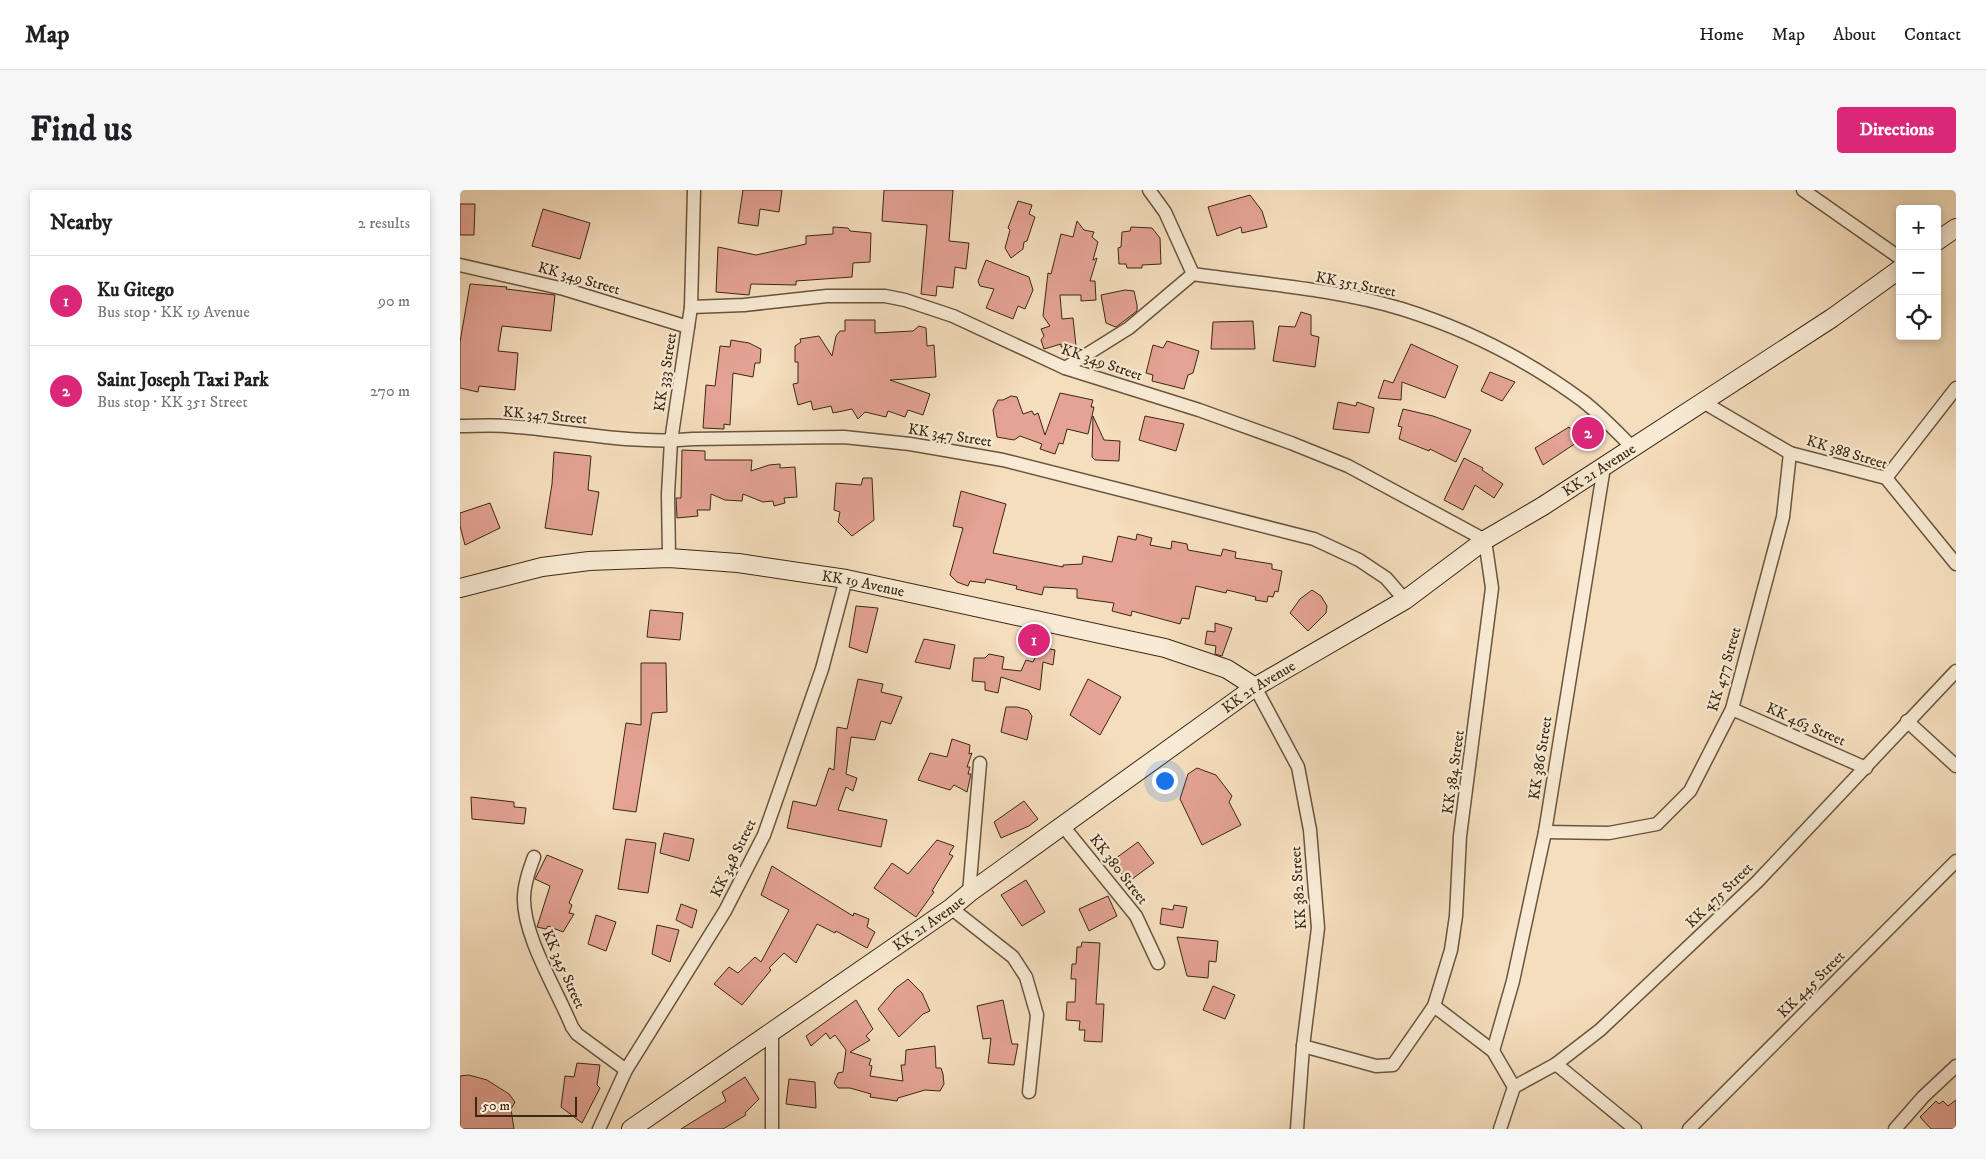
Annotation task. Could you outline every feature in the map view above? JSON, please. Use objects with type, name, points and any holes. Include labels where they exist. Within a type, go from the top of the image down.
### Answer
[{"type":"main road","points":[[1941,238],[1956,228]]},
{"type":"main road","name":"KK 21 Avenue","points":[[631,1129],[951,908],[1255,686],[1405,600],[1485,540],[1633,448],[1832,318],[1896,271]]},
{"type":"main road","name":"KK 19 Avenue","points":[[460,588],[542,567],[590,561],[669,558],[738,563],[846,579],[1165,648],[1227,669],[1255,686]]},
{"type":"street","name":"KK 333 Street","points":[[669,558],[668,494],[671,441],[691,307],[694,190]]},
{"type":"street","points":[[1064,368],[1129,328],[1193,274],[1165,212],[1149,190]]},
{"type":"street","points":[[1803,190],[1896,255]]},
{"type":"street","name":"KK 349 Street","points":[[460,265],[564,289],[688,327]]},
{"type":"street","name":"KK 351 Street","points":[[1193,274],[1336,295],[1401,309],[1462,330],[1542,374],[1584,402],[1633,448]]},
{"type":"street","name":"KK 349 Street","points":[[691,307],[744,305],[827,296],[885,296],[905,300],[953,316],[1064,368],[1199,410],[1348,466],[1485,540]]},
{"type":"street","points":[[1886,478],[1956,388]]},
{"type":"street","name":"KK 388 Street","points":[[1703,402],[1790,453],[1886,478],[1956,564]]},
{"type":"street","name":"KK 347 Street","points":[[460,426],[506,426],[574,434],[671,441],[693,438],[844,437],[910,444],[1003,460],[1314,539],[1366,565],[1386,578],[1405,600]]},
{"type":"street","name":"KK 477 Street","points":[[1545,832],[1609,833],[1657,824],[1690,792],[1732,709],[1782,517],[1790,453]]},
{"type":"street","name":"KK 386 Street","points":[[1492,1050],[1513,981],[1545,832],[1604,466]]},
{"type":"street","name":"KK 384 Street","points":[[1302,1046],[1376,1066],[1393,1064],[1434,1006],[1451,950],[1456,916],[1460,836],[1492,588],[1485,540]]},
{"type":"street","name":"KK 348 Street","points":[[599,1129],[626,1070],[725,911],[764,835],[822,669],[846,579]]},
{"type":"street","name":"KK 475 Street","points":[[1514,1087],[1556,1064],[1600,1030],[1757,882],[1956,671]]},
{"type":"street","name":"KK 382 Street","points":[[1255,686],[1298,766],[1310,830],[1318,928],[1302,1046],[1297,1129]]},
{"type":"street","name":"KK 463 Street","points":[[1732,709],[1866,768]]},
{"type":"street","points":[[1907,721],[1956,766]]},
{"type":"street","points":[[969,893],[980,764]]},
{"type":"street","name":"KK 380 Street","points":[[1064,826],[1136,916],[1158,963]]},
{"type":"street","name":"KK 345 Street","points":[[534,857],[526,880],[524,898],[526,919],[535,947],[577,1034],[626,1070]]},
{"type":"street","name":"KK 445 Street","points":[[1689,1129],[1956,861]]},
{"type":"street","points":[[951,908],[1013,957],[1026,977],[1037,1016],[1029,1092]]},
{"type":"street","points":[[1434,1006],[1492,1050],[1514,1087],[1500,1129]]},
{"type":"street","points":[[772,1031],[772,1129]]},
{"type":"street","points":[[1556,1064],[1635,1129]]},
{"type":"street","points":[[1895,1129],[1923,1097],[1956,1066]]},
{"type":"building","points":[[743,190],[782,190],[779,212],[760,209],[758,226],[738,223]]},
{"type":"building","points":[[884,190],[953,190],[949,241],[969,243],[966,269],[955,267],[953,288],[937,286],[936,296],[921,294],[927,225],[882,221]]},
{"type":"building","points":[[1250,195],[1262,211],[1267,227],[1242,233],[1241,227],[1217,236],[1208,207]]},
{"type":"building","points":[[1018,201],[1032,205],[1029,214],[1035,217],[1027,241],[1024,242],[1023,249],[1011,258],[1005,248],[1010,230],[1008,228]]},
{"type":"building","points":[[460,204],[475,204],[474,235],[460,235]]},
{"type":"building","points":[[543,209],[590,223],[580,259],[532,246]]},
{"type":"building","points":[[1077,221],[1084,230],[1094,232],[1092,237],[1098,242],[1093,260],[1097,258],[1090,281],[1095,281],[1096,300],[1081,301],[1081,295],[1060,295],[1062,319],[1073,318],[1076,346],[1061,347],[1061,344],[1044,349],[1041,340],[1044,336],[1041,329],[1050,326],[1043,316],[1048,273],[1051,274],[1061,234],[1073,237]]},
{"type":"building","points":[[833,227],[871,233],[870,262],[853,263],[852,277],[796,281],[796,285],[751,284],[749,295],[716,292],[718,247],[756,255],[806,244],[806,236],[833,234]]},
{"type":"building","points":[[1131,227],[1152,228],[1160,238],[1161,264],[1142,265],[1142,268],[1127,268],[1126,264],[1119,264],[1118,248],[1121,247],[1122,232],[1130,231]]},
{"type":"building","points":[[986,260],[1029,277],[1033,290],[1025,309],[1018,306],[1013,319],[986,308],[994,289],[980,286],[978,281]]},
{"type":"building","points":[[470,284],[507,287],[506,289],[555,295],[551,331],[502,326],[498,351],[518,353],[515,390],[479,386],[478,392],[460,388],[460,342]]},
{"type":"building","points":[[1125,290],[1134,291],[1137,311],[1116,327],[1106,323],[1101,295]]},
{"type":"building","points":[[1301,312],[1311,315],[1311,335],[1319,337],[1315,367],[1273,361],[1279,326],[1295,327]]},
{"type":"building","points":[[845,320],[875,320],[875,333],[913,331],[919,326],[926,328],[927,346],[934,345],[936,377],[890,380],[930,394],[923,415],[908,410],[905,417],[888,411],[886,417],[865,412],[858,419],[852,409],[833,413],[831,406],[813,410],[811,401],[798,405],[793,384],[798,383],[798,362],[795,362],[795,346],[801,342],[800,339],[819,336],[832,356],[836,336],[840,331],[845,331]]},
{"type":"building","points":[[1253,321],[1255,349],[1211,349],[1213,322]]},
{"type":"building","points":[[731,340],[749,343],[761,349],[760,363],[755,363],[753,377],[733,373],[730,425],[724,424],[724,429],[703,428],[706,385],[715,386],[720,346],[730,347]]},
{"type":"building","points":[[1167,341],[1199,351],[1193,373],[1188,375],[1184,389],[1152,381],[1153,375],[1146,373],[1153,345],[1163,348]]},
{"type":"building","points":[[1411,344],[1458,366],[1445,398],[1402,382],[1401,400],[1378,398],[1384,380],[1393,383]]},
{"type":"building","points":[[1490,372],[1515,382],[1502,401],[1481,391]]},
{"type":"building","points":[[1060,393],[1093,400],[1091,407],[1094,407],[1088,434],[1067,429],[1063,444],[1059,443],[1055,454],[1040,449],[1042,444],[1020,436],[1014,440],[997,437],[993,410],[998,400],[1011,396],[1017,397],[1023,414],[1032,411],[1034,415],[1038,413],[1045,435]]},
{"type":"building","points":[[1338,402],[1356,406],[1357,402],[1374,408],[1369,433],[1333,429]]},
{"type":"building","points":[[1403,409],[1433,416],[1471,430],[1456,462],[1430,449],[1429,451],[1399,439],[1402,427],[1398,426]]},
{"type":"building","points":[[1093,416],[1104,440],[1120,441],[1119,461],[1095,460],[1092,457]]},
{"type":"building","points":[[1145,416],[1184,424],[1176,451],[1139,440]]},
{"type":"building","points":[[1569,427],[1579,441],[1543,465],[1535,448]]},
{"type":"building","points":[[682,450],[705,451],[705,460],[752,460],[751,471],[769,465],[780,464],[780,468],[795,467],[797,497],[784,498],[785,503],[774,506],[773,501],[763,502],[743,494],[742,501],[725,500],[711,494],[710,510],[697,510],[698,516],[677,518],[676,498],[681,498]]},
{"type":"building","points":[[554,452],[591,456],[588,490],[599,492],[592,535],[545,528],[552,484]]},
{"type":"building","points":[[1464,458],[1483,468],[1482,470],[1503,484],[1494,498],[1475,485],[1463,510],[1444,500]]},
{"type":"building","points":[[863,478],[872,478],[874,520],[852,536],[838,522],[840,512],[834,510],[836,483],[861,485]]},
{"type":"building","points":[[961,491],[1006,504],[993,553],[1063,567],[1063,565],[1082,564],[1083,556],[1112,562],[1118,536],[1136,540],[1137,534],[1152,538],[1150,545],[1171,549],[1172,541],[1187,544],[1188,550],[1221,556],[1223,549],[1236,552],[1235,558],[1272,564],[1272,569],[1282,571],[1278,592],[1275,591],[1273,597],[1268,596],[1267,602],[1255,600],[1256,597],[1227,590],[1226,593],[1196,586],[1189,619],[1182,618],[1180,624],[1132,611],[1131,616],[1112,611],[1114,603],[1077,598],[1077,589],[1044,587],[1042,595],[1016,589],[1017,586],[986,579],[985,583],[970,581],[968,586],[957,582],[950,575],[963,528],[953,526]]},
{"type":"building","points":[[490,503],[500,528],[465,545],[460,526],[460,513]]},
{"type":"building","points":[[1312,590],[1321,596],[1327,606],[1326,613],[1308,631],[1290,613],[1300,599]]},
{"type":"building","points":[[856,606],[878,608],[867,653],[849,647]]},
{"type":"building","points":[[650,610],[683,613],[680,640],[647,637]]},
{"type":"building","points":[[1215,623],[1232,628],[1222,656],[1215,654],[1216,646],[1205,644],[1207,631],[1215,632]]},
{"type":"building","points":[[924,639],[955,645],[950,669],[915,662]]},
{"type":"building","points":[[1043,640],[1045,640],[1045,648],[1055,650],[1053,665],[1043,662],[1040,690],[1001,677],[998,693],[985,690],[985,682],[972,681],[974,658],[985,658],[989,654],[1004,657],[1002,669],[1021,671],[1026,660],[1033,662]]},
{"type":"building","points":[[641,663],[666,663],[667,712],[652,713],[636,812],[613,809],[626,723],[641,725]]},
{"type":"building","points":[[858,679],[883,684],[881,692],[902,697],[891,724],[881,721],[875,740],[851,737],[846,774],[857,778],[853,791],[846,787],[838,810],[887,820],[881,847],[787,828],[793,801],[816,806],[829,768],[834,770],[837,727],[847,729]]},
{"type":"building","points":[[1088,679],[1121,697],[1100,735],[1070,715]]},
{"type":"building","points":[[1006,707],[1028,710],[1032,716],[1027,740],[1001,732]]},
{"type":"building","points":[[952,739],[970,745],[969,754],[972,753],[967,767],[970,767],[968,774],[971,774],[967,792],[954,785],[950,790],[918,780],[930,753],[947,757]]},
{"type":"building","points":[[1197,768],[1216,775],[1232,796],[1229,802],[1241,825],[1202,845],[1180,799],[1188,774]]},
{"type":"building","points":[[471,797],[514,802],[514,807],[526,808],[524,824],[472,819]]},
{"type":"building","points":[[1024,801],[1038,819],[1029,826],[1001,838],[994,822]]},
{"type":"building","points":[[664,833],[694,839],[689,861],[660,853]]},
{"type":"building","points":[[626,839],[656,843],[648,893],[618,889]]},
{"type":"building","points":[[937,840],[954,846],[949,854],[953,856],[932,891],[934,892],[916,917],[874,888],[892,863],[908,874]]},
{"type":"building","points":[[1138,842],[1154,863],[1128,882],[1112,861]]},
{"type":"building","points":[[547,855],[583,870],[569,903],[572,905],[569,913],[574,914],[563,932],[548,926],[546,929],[537,927],[550,886],[535,879]]},
{"type":"building","points":[[772,866],[853,916],[854,913],[869,919],[867,927],[875,932],[867,948],[836,931],[835,933],[817,924],[796,963],[784,953],[769,968],[771,970],[742,1005],[714,984],[729,967],[738,973],[755,957],[761,962],[789,910],[761,895]]},
{"type":"building","points":[[1026,880],[1045,912],[1022,926],[1001,895]]},
{"type":"building","points":[[1108,896],[1117,916],[1089,931],[1079,909]]},
{"type":"building","points":[[681,904],[697,910],[692,928],[676,920]]},
{"type":"building","points":[[1174,905],[1187,907],[1183,928],[1160,924],[1162,908],[1173,910]]},
{"type":"building","points":[[596,915],[616,922],[606,951],[588,944]]},
{"type":"building","points":[[657,925],[679,930],[670,962],[652,954]]},
{"type":"building","points":[[1177,937],[1218,941],[1216,962],[1209,961],[1208,978],[1187,976]]},
{"type":"building","points":[[1082,942],[1100,943],[1096,1004],[1104,1004],[1102,1042],[1084,1041],[1085,1030],[1079,1030],[1080,1021],[1066,1020],[1067,1002],[1075,1002],[1076,979],[1071,979],[1072,964],[1076,964],[1077,947],[1081,947]]},
{"type":"building","points":[[908,979],[922,993],[930,1011],[923,1014],[899,1037],[878,1009],[896,988]]},
{"type":"building","points":[[1213,986],[1235,995],[1225,1019],[1203,1010]]},
{"type":"building","points":[[856,1000],[873,1029],[866,1036],[870,1040],[850,1052],[871,1059],[869,1065],[872,1066],[870,1076],[903,1081],[901,1065],[905,1065],[906,1050],[935,1046],[936,1068],[941,1068],[943,1074],[944,1084],[940,1091],[925,1090],[898,1098],[897,1101],[870,1097],[871,1094],[850,1088],[838,1088],[834,1083],[838,1073],[843,1072],[846,1050],[835,1035],[830,1039],[826,1033],[811,1046],[806,1036]]},
{"type":"building","points":[[1003,1000],[1012,1044],[1018,1044],[1014,1065],[988,1063],[991,1038],[983,1039],[977,1006]]},
{"type":"building","points":[[577,1063],[600,1065],[597,1085],[600,1088],[582,1123],[561,1107],[565,1076],[574,1077]]},
{"type":"building","points":[[469,1075],[487,1080],[509,1094],[515,1102],[511,1109],[514,1129],[460,1129],[460,1076]]},
{"type":"building","points":[[745,1077],[759,1099],[745,1113],[746,1115],[723,1129],[681,1129],[726,1101],[722,1092]]},
{"type":"building","points":[[789,1079],[815,1082],[816,1108],[786,1104]]},
{"type":"building","points":[[1956,1100],[1956,1129],[1931,1129],[1920,1117],[1936,1101],[1939,1104],[1943,1101],[1948,1106]]},
{"type":"place","name":"Saint Joseph Taxi Park","points":[[1588,433]]},
{"type":"place","name":"Ku Gitego","points":[[1034,640]]}]
